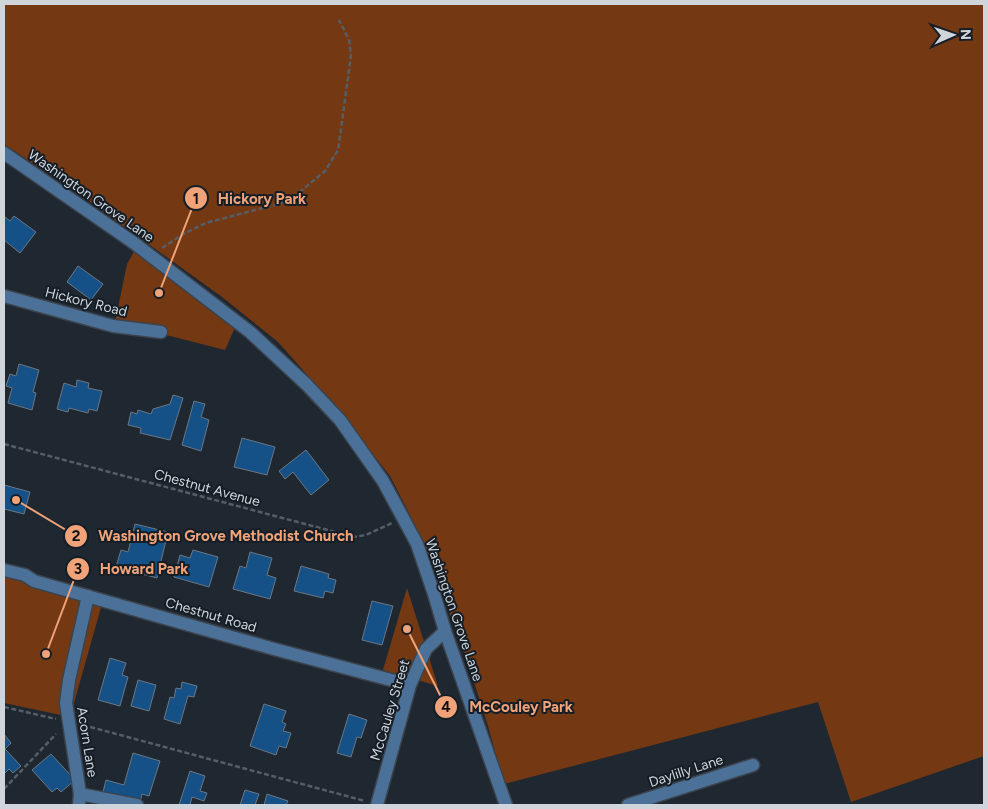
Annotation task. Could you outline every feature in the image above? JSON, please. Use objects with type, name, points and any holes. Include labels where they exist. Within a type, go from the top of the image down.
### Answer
[{"type":"street","name":"Washington Grove Lane","points":[[4,153],[134,243],[250,332],[340,420],[383,481],[417,544],[445,631],[506,805]]},
{"type":"street","name":"Hickory Road","points":[[4,296],[113,326],[161,332]]},
{"type":"street","name":"Chestnut Road","points":[[4,570],[25,575],[34,581],[410,686]]},
{"type":"street","name":"Acorn Lane","points":[[80,800],[66,703],[69,680],[88,596]]},
{"type":"street","name":"McCauley Street","points":[[378,805],[410,686],[426,649],[445,631]]},
{"type":"street","name":"Daylilly Lane","points":[[628,805],[753,765]]},
{"type":"street","points":[[80,800],[137,805]]},
{"type":"path","points":[[150,256],[184,233],[206,223],[289,201],[325,171],[338,150],[351,55],[350,40],[339,20]]},
{"type":"path","name":"Chestnut Avenue","points":[[4,444],[354,538],[366,535],[403,518]]},
{"type":"path","points":[[4,707],[69,722],[378,805]]},
{"type":"path","points":[[4,789],[69,722]]},
{"type":"shaded area","points":[[4,4],[984,4],[984,756],[851,802],[818,702],[504,784],[466,657],[429,558],[390,476],[334,405],[278,342],[222,297],[86,199],[4,144]]},
{"type":"shaded area","points":[[136,248],[237,323],[225,350],[115,322],[127,264]]},
{"type":"shaded area","points":[[4,576],[102,604],[70,717],[4,703]]},
{"type":"shaded area","points":[[407,588],[438,686],[383,670]]},
{"type":"building","points":[[4,216],[10,221],[14,216],[36,232],[20,253],[4,240]]},
{"type":"building","points":[[78,266],[103,284],[91,300],[67,282]]},
{"type":"building","points":[[19,364],[39,370],[33,392],[36,393],[32,410],[8,403],[12,388],[6,386],[10,374],[16,376]]},
{"type":"building","points":[[77,380],[89,383],[88,388],[102,391],[97,411],[89,409],[88,413],[69,408],[68,412],[57,409],[64,383],[76,387]]},
{"type":"building","points":[[173,395],[183,398],[170,440],[140,433],[141,428],[128,425],[131,412],[137,414],[138,410],[151,414],[153,409],[170,404]]},
{"type":"building","points":[[194,401],[205,404],[201,417],[209,420],[201,451],[182,445]]},
{"type":"building","points":[[242,438],[275,447],[267,475],[234,467]]},
{"type":"building","points":[[306,450],[329,480],[311,495],[293,472],[285,479],[279,471]]},
{"type":"building","points":[[4,485],[30,492],[24,514],[4,509]]},
{"type":"building","points":[[135,524],[168,532],[157,578],[116,567],[121,550],[128,552]]},
{"type":"building","points":[[193,550],[218,557],[209,587],[174,577],[180,555],[190,558]]},
{"type":"building","points":[[250,552],[272,558],[267,575],[276,578],[270,599],[233,589],[240,566],[246,568]]},
{"type":"building","points":[[301,566],[329,574],[328,578],[336,580],[333,593],[325,591],[323,598],[294,591]]},
{"type":"building","points":[[372,601],[393,606],[382,645],[362,640]]},
{"type":"building","points":[[110,658],[126,663],[122,675],[128,677],[120,706],[98,700]]},
{"type":"building","points":[[138,680],[156,685],[149,711],[131,706]]},
{"type":"building","points":[[182,682],[197,686],[194,697],[188,696],[180,724],[164,719],[170,697],[174,698],[176,688],[181,689]]},
{"type":"building","points":[[264,704],[286,711],[282,722],[286,724],[283,731],[291,733],[286,748],[279,746],[276,755],[250,746]]},
{"type":"building","points":[[349,714],[367,720],[361,738],[357,737],[351,757],[337,753]]},
{"type":"building","points":[[4,734],[11,743],[5,749],[21,766],[13,773],[9,769],[4,774]]},
{"type":"building","points":[[133,753],[160,761],[149,796],[142,794],[140,803],[103,792],[106,780],[124,785]]},
{"type":"building","points":[[51,754],[75,780],[61,792],[57,788],[52,792],[32,770]]},
{"type":"building","points":[[190,771],[205,776],[200,791],[207,793],[204,801],[192,797],[190,805],[179,805]]},
{"type":"building","points":[[245,790],[259,794],[255,805],[240,805]]},
{"type":"building","points":[[267,794],[288,801],[286,805],[264,805]]},
{"type":"place","name":"Hickory Park","points":[[159,293]]},
{"type":"place","name":"Washington Grove Methodist Church","points":[[16,500]]},
{"type":"place","name":"McCouley Park","points":[[407,629]]},
{"type":"place","name":"Howard Park","points":[[46,654]]}]
